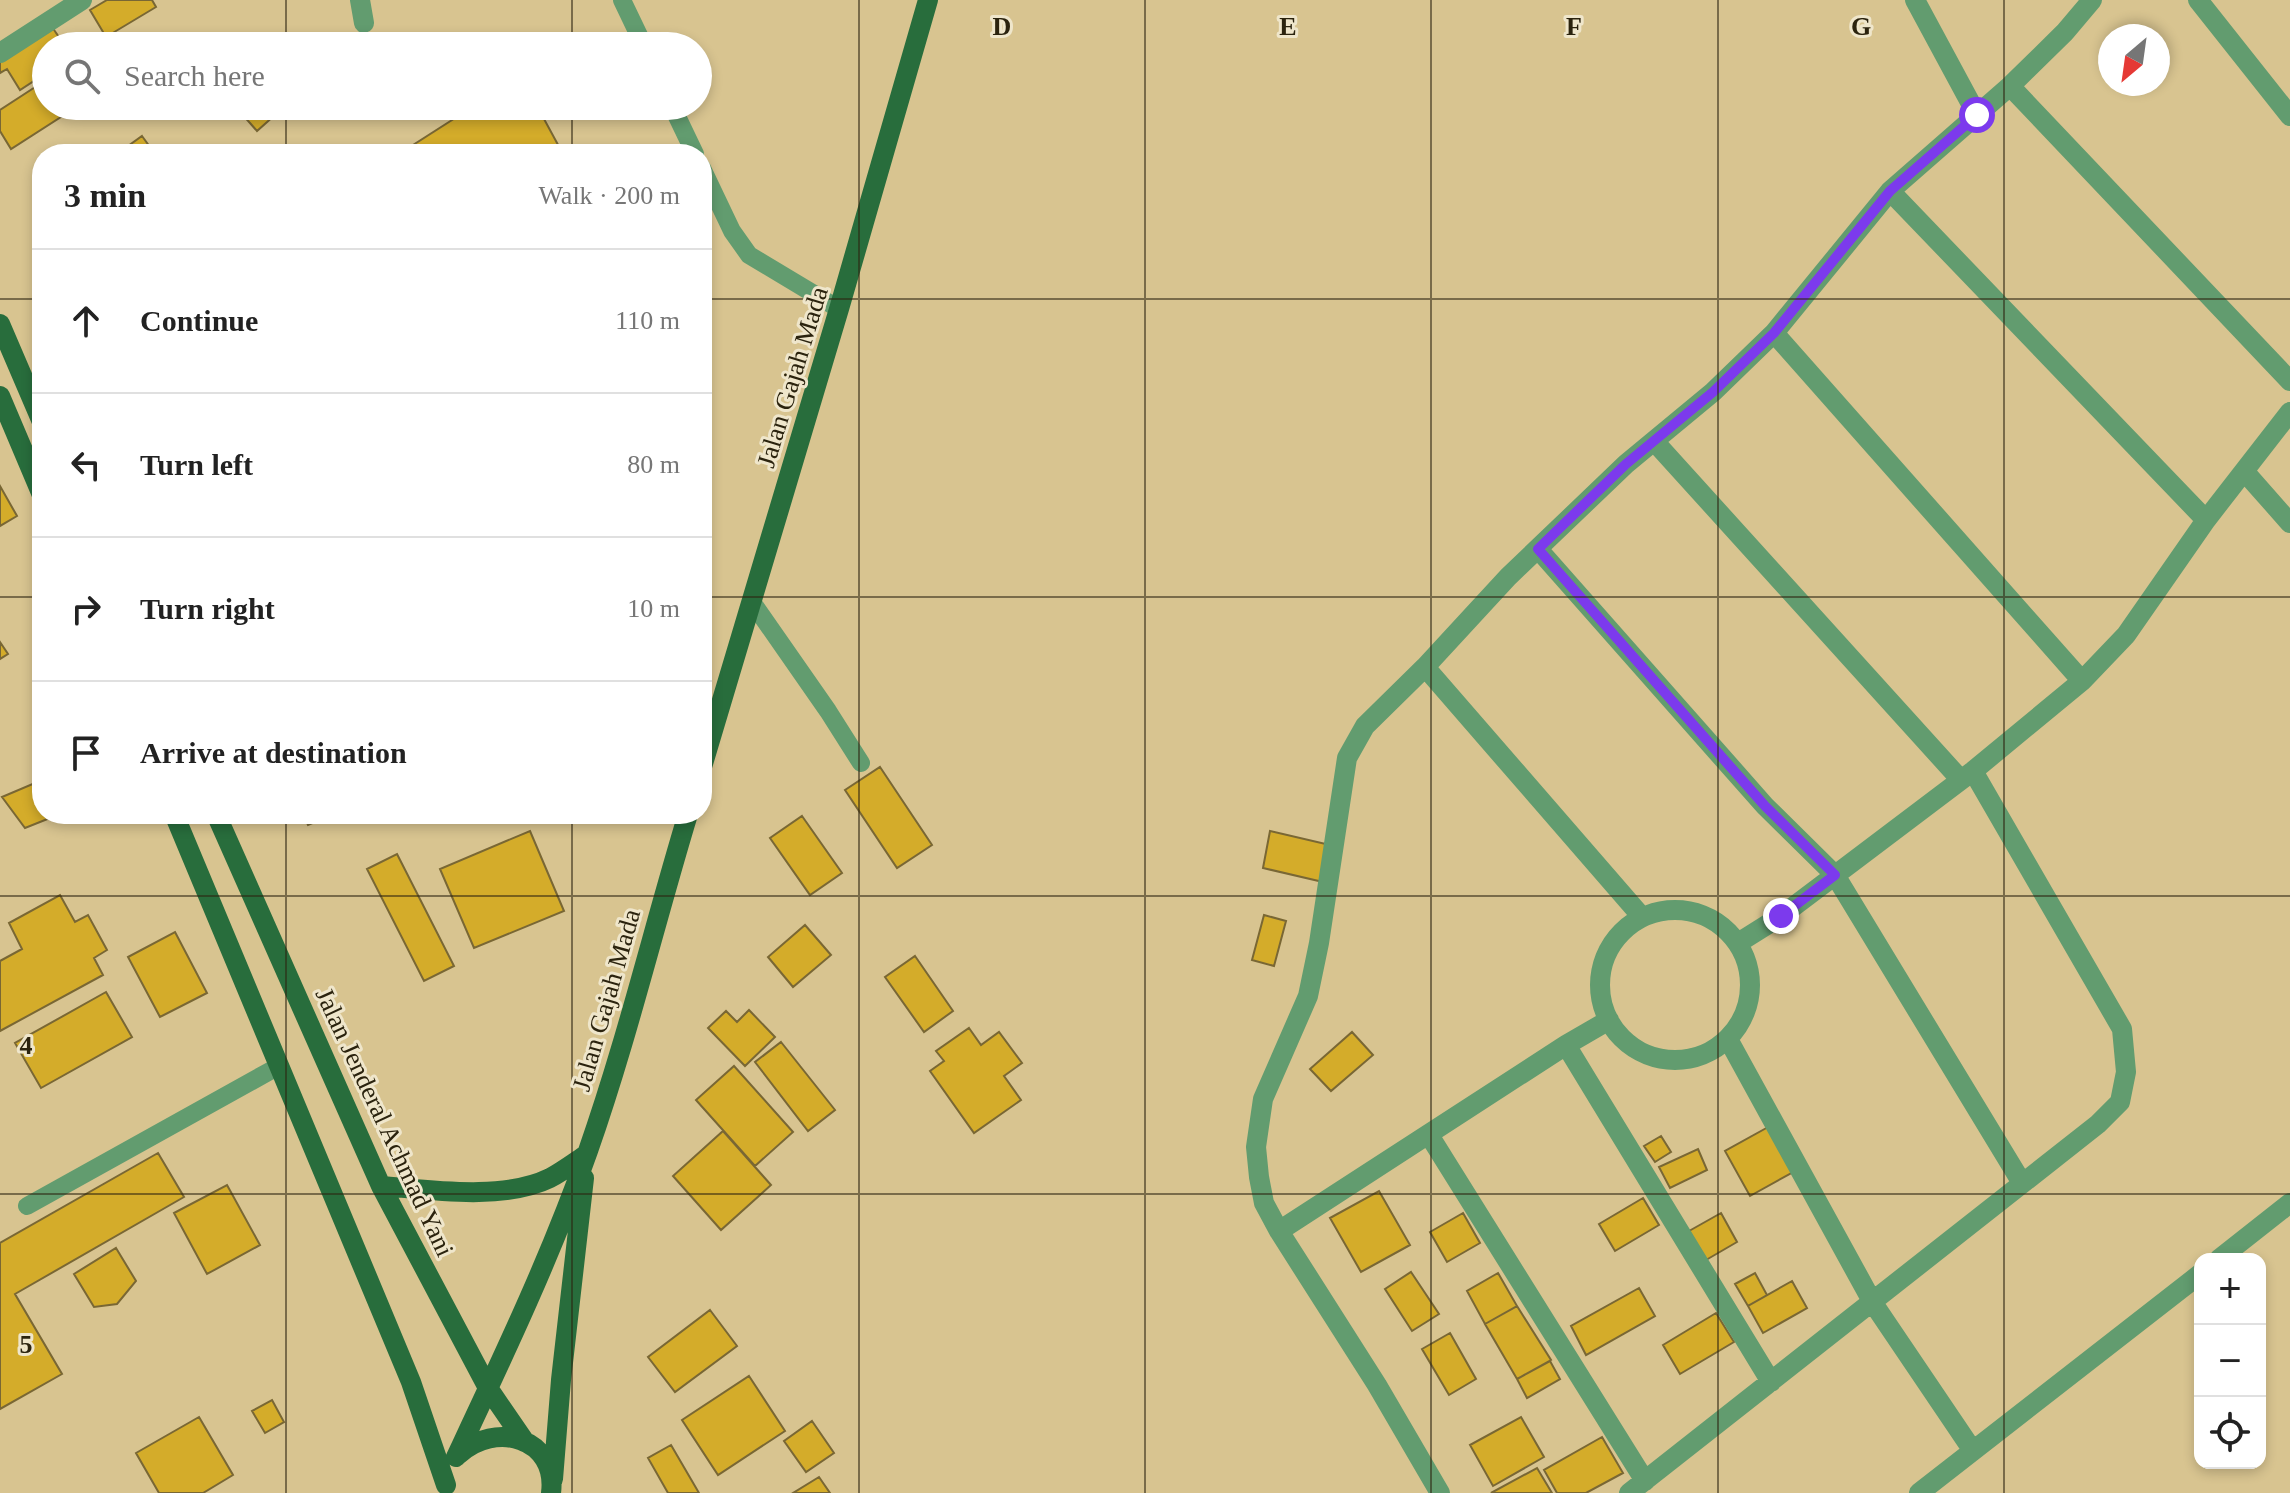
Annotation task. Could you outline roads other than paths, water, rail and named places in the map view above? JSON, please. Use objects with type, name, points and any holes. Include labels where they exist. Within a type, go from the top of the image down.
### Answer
[{"type":"main road","name":"Jalan Gajah Mada","points":[[712,734],[928,0]]},
{"type":"main road","points":[[0,324],[32,399]]},
{"type":"main road","points":[[0,396],[32,471]]},
{"type":"main road","points":[[178,824],[411,1382],[446,1489]]},
{"type":"main road","name":"Jalan Jenderal Achmad Yani","points":[[220,824],[381,1186],[488,1388],[525,1442],[547,1464],[552,1486]]},
{"type":"main road","name":"Jalan Gajah Mada","points":[[587,1154],[625,1036],[685,824]]},
{"type":"main road","points":[[446,1489],[456,1457],[587,1154]]},
{"type":"main road","points":[[381,1186],[460,1191],[519,1187],[548,1179],[587,1154]]},
{"type":"main road","points":[[552,1486],[587,1154]]},
{"type":"main road","points":[[456,1457],[470,1444],[488,1436],[507,1436],[525,1442]]},
{"type":"street","points":[[32,32],[82,0]]},
{"type":"street","points":[[360,0],[364,23]]},
{"type":"street","points":[[1915,0],[1977,115]]},
{"type":"street","points":[[1440,1493],[1264,1203],[1256,1147],[1263,1099],[1308,996],[1347,758],[1365,726],[1425,667],[1508,577],[1626,464],[1713,392],[1774,333],[1890,191],[2010,86],[2065,32],[2092,0]]},
{"type":"street","points":[[2198,0],[2290,116]]},
{"type":"street","points":[[0,53],[32,32]]},
{"type":"street","points":[[2010,86],[2290,381]]},
{"type":"street","points":[[1890,191],[2206,520]]},
{"type":"street","points":[[1774,333],[2082,681]]},
{"type":"street","points":[[1738,943],[1781,916],[1967,776],[2082,681],[2126,635],[2206,520],[2290,412]]},
{"type":"street","points":[[1429,1135],[1637,1487],[2098,1124],[2120,1102],[2126,1072],[2122,1029],[1967,776],[1654,441]]},
{"type":"street","points":[[2244,471],[2290,523]]},
{"type":"street","points":[[1538,549],[1765,806],[1835,875],[2022,1183]]},
{"type":"street","points":[[1425,667],[1642,917]]},
{"type":"street","points":[[1668,910],[1695,912],[1720,924],[1738,943],[1749,967],[1751,993],[1743,1018],[1728,1039],[1699,1057],[1664,1060],[1632,1047],[1609,1020],[1600,991],[1603,962],[1618,935],[1642,917],[1668,910]]},
{"type":"street","points":[[1279,1231],[1609,1020]]},
{"type":"street","points":[[1728,1039],[1873,1303],[1973,1451]]},
{"type":"street","points":[[1566,1045],[1771,1382]]},
{"type":"street","points":[[2227,1253],[2290,1203]]},
{"type":"street","points":[[1919,1493],[2194,1279]]},
{"type":"lane","points":[[622,0],[637,32]]},
{"type":"lane","points":[[679,120],[690,144]]},
{"type":"lane","points":[[712,189],[732,231],[749,255],[839,309]]},
{"type":"lane","points":[[752,602],[861,763]]},
{"type":"lane","points":[[27,1206],[279,1066]]}]
